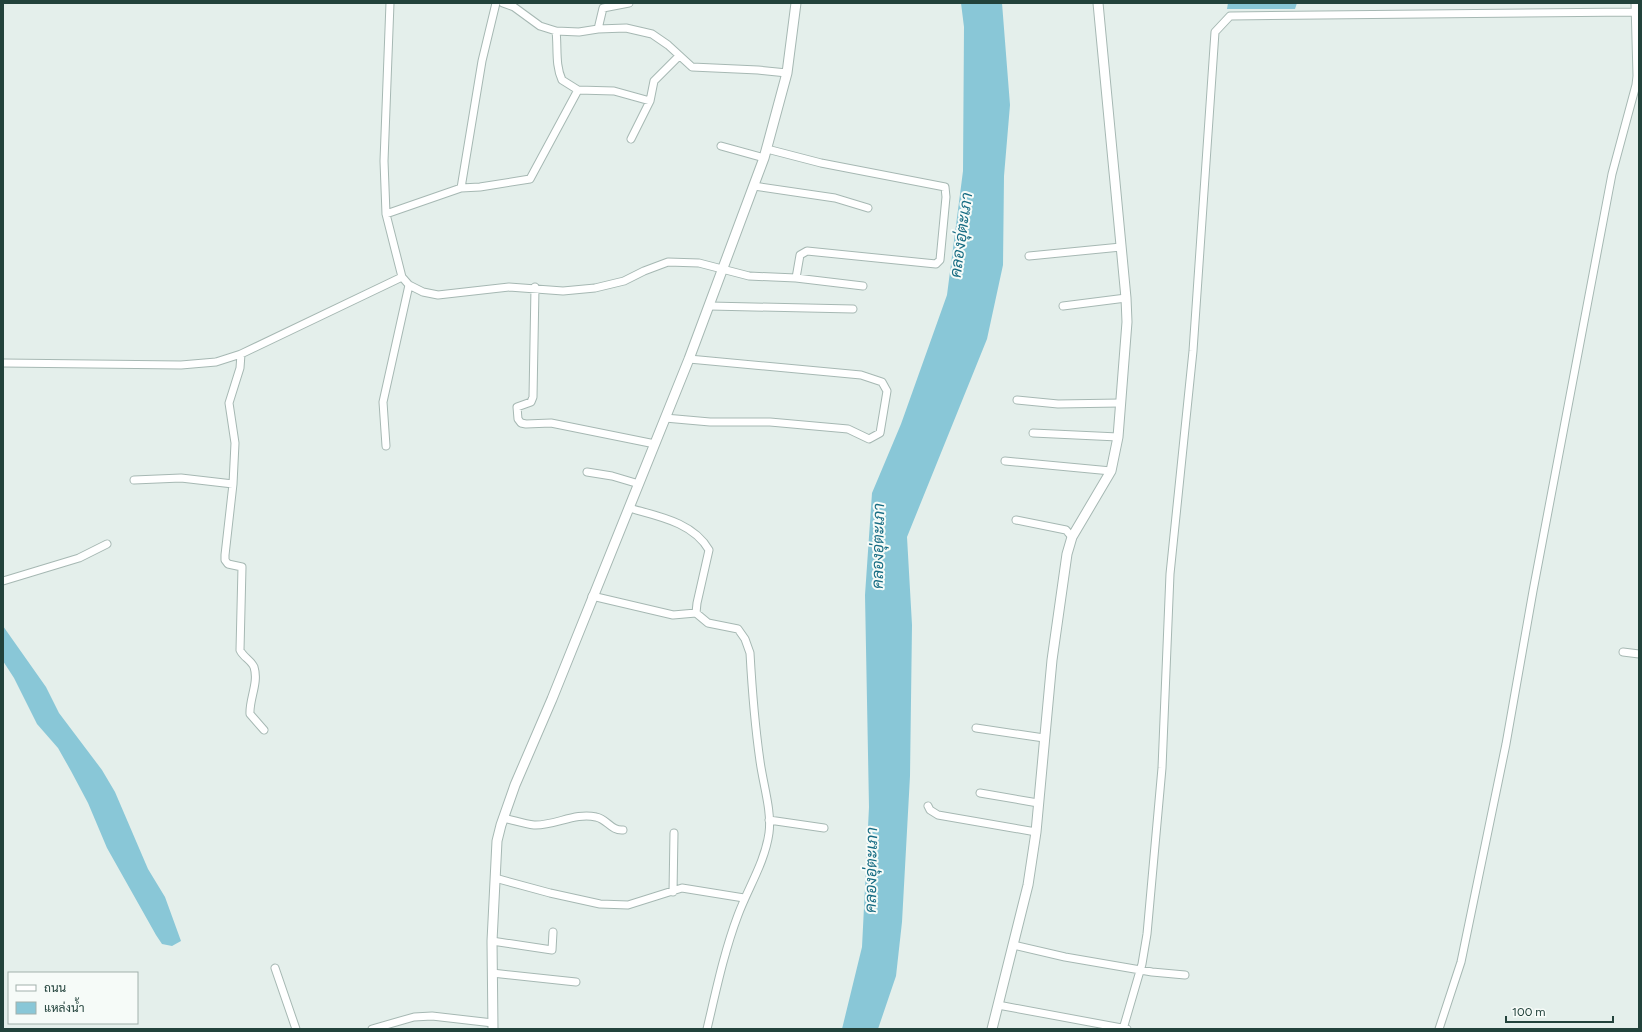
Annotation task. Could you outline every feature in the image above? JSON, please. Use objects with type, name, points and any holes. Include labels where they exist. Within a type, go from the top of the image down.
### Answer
[{"type":"street","points":[[390,3],[384,161],[386,214],[402,277],[409,285],[423,292],[438,296],[509,287],[563,291],[595,288],[624,282],[644,271],[668,262],[699,263],[723,268],[749,276],[796,278],[863,286]]},
{"type":"street","points":[[460,188],[482,61],[496,3]]},
{"type":"street","points":[[503,3],[514,7],[540,26],[556,31],[579,32],[598,29],[626,28],[652,34],[668,45],[678,56],[692,67],[787,73]]},
{"type":"street","points":[[598,29],[603,8],[629,3]]},
{"type":"street","points":[[372,1029],[414,1017],[432,1016],[493,1026],[492,941],[497,842],[504,818],[515,785],[552,699],[592,596],[690,359],[754,186],[765,154],[787,73],[796,3]]},
{"type":"street","points":[[992,1029],[1028,884],[1036,832],[1044,738],[1066,554],[1072,536],[1111,471],[1118,437],[1127,322],[1126,298],[1098,3]]},
{"type":"street","points":[[1439,1029],[1464,946],[1506,744],[1533,591],[1612,174],[1636,85],[1637,76],[1634,3]]},
{"type":"street","points":[[998,1005],[1125,1029],[1140,969],[1147,934],[1162,768],[1170,574],[1193,351],[1215,32],[1230,16],[1634,12]]},
{"type":"street","points":[[556,31],[558,45],[558,69],[562,80],[578,90],[614,91],[650,102]]},
{"type":"street","points":[[631,138],[650,102],[654,81],[678,56]]},
{"type":"street","points":[[386,214],[460,188],[480,187],[530,179],[578,90]]},
{"type":"street","points":[[721,146],[821,163],[945,187],[946,197],[940,260],[936,264],[807,251],[800,255],[796,278]]},
{"type":"street","points":[[754,186],[835,198],[868,208]]},
{"type":"street","points":[[1029,256],[1121,247]]},
{"type":"street","points":[[3,363],[181,365],[216,362],[241,354],[402,277]]},
{"type":"street","points":[[386,446],[383,402],[409,285]]},
{"type":"street","points":[[535,288],[533,397],[531,402],[517,407],[518,419],[522,423],[526,424],[551,424],[655,444]]},
{"type":"street","points":[[1063,306],[1126,298]]},
{"type":"street","points":[[710,306],[853,309]]},
{"type":"street","points":[[241,354],[240,368],[229,403],[235,443],[233,484],[225,560],[228,564],[242,567],[240,650],[242,655],[252,663],[255,671],[250,714],[264,730]]},
{"type":"street","points":[[665,418],[710,422],[770,422],[840,428],[848,429],[869,439],[880,433],[887,390],[882,382],[861,375],[690,359]]},
{"type":"street","points":[[1017,400],[1058,404],[1120,403]]},
{"type":"street","points":[[1033,433],[1118,437]]},
{"type":"street","points":[[1005,461],[1111,471]]},
{"type":"street","points":[[587,472],[612,476],[639,484]]},
{"type":"street","points":[[134,480],[180,478],[233,484]]},
{"type":"street","points":[[629,508],[680,523],[706,545],[709,550],[696,613]]},
{"type":"street","points":[[1016,520],[1066,530],[1072,536]]},
{"type":"street","points":[[3,581],[79,558],[107,544]]},
{"type":"street","points":[[592,596],[674,615],[696,613],[708,623],[738,629],[748,646],[750,653],[760,759],[769,820],[769,832],[764,853],[744,898],[722,966],[707,1029]]},
{"type":"street","points":[[1623,652],[1639,654]]},
{"type":"street","points":[[976,728],[1044,738]]},
{"type":"street","points":[[980,793],[1038,803]]},
{"type":"street","points":[[928,806],[930,810],[938,815],[1036,832]]},
{"type":"street","points":[[504,818],[535,825],[564,821],[574,817],[596,817],[617,830],[623,830]]},
{"type":"street","points":[[769,820],[824,828]]},
{"type":"street","points":[[673,892],[674,833]]},
{"type":"street","points":[[496,878],[600,904],[628,905],[682,888],[744,898]]},
{"type":"street","points":[[492,941],[552,950],[554,932]]},
{"type":"street","points":[[1013,945],[1066,957],[1152,972],[1185,974]]},
{"type":"street","points":[[275,968],[296,1029]]},
{"type":"street","points":[[492,973],[576,982]]},
{"type":"water","name":"คลองอุ่ตะเภา","points":[[961,3],[1002,3],[1010,105],[1004,176],[1003,265],[987,339],[907,537],[912,625],[910,776],[902,922],[896,976],[878,1029],[842,1029],[862,947],[869,807],[865,595],[872,493],[901,424],[947,295],[963,171],[964,27]]},
{"type":"water","points":[[1228,3],[1297,3],[1295,9],[1227,9]]},
{"type":"water","points":[[3,626],[46,687],[59,713],[102,770],[115,792],[148,869],[165,897],[181,941],[172,946],[162,944],[156,935],[107,848],[88,803],[71,771],[58,748],[37,724],[14,678],[3,661]]}]
